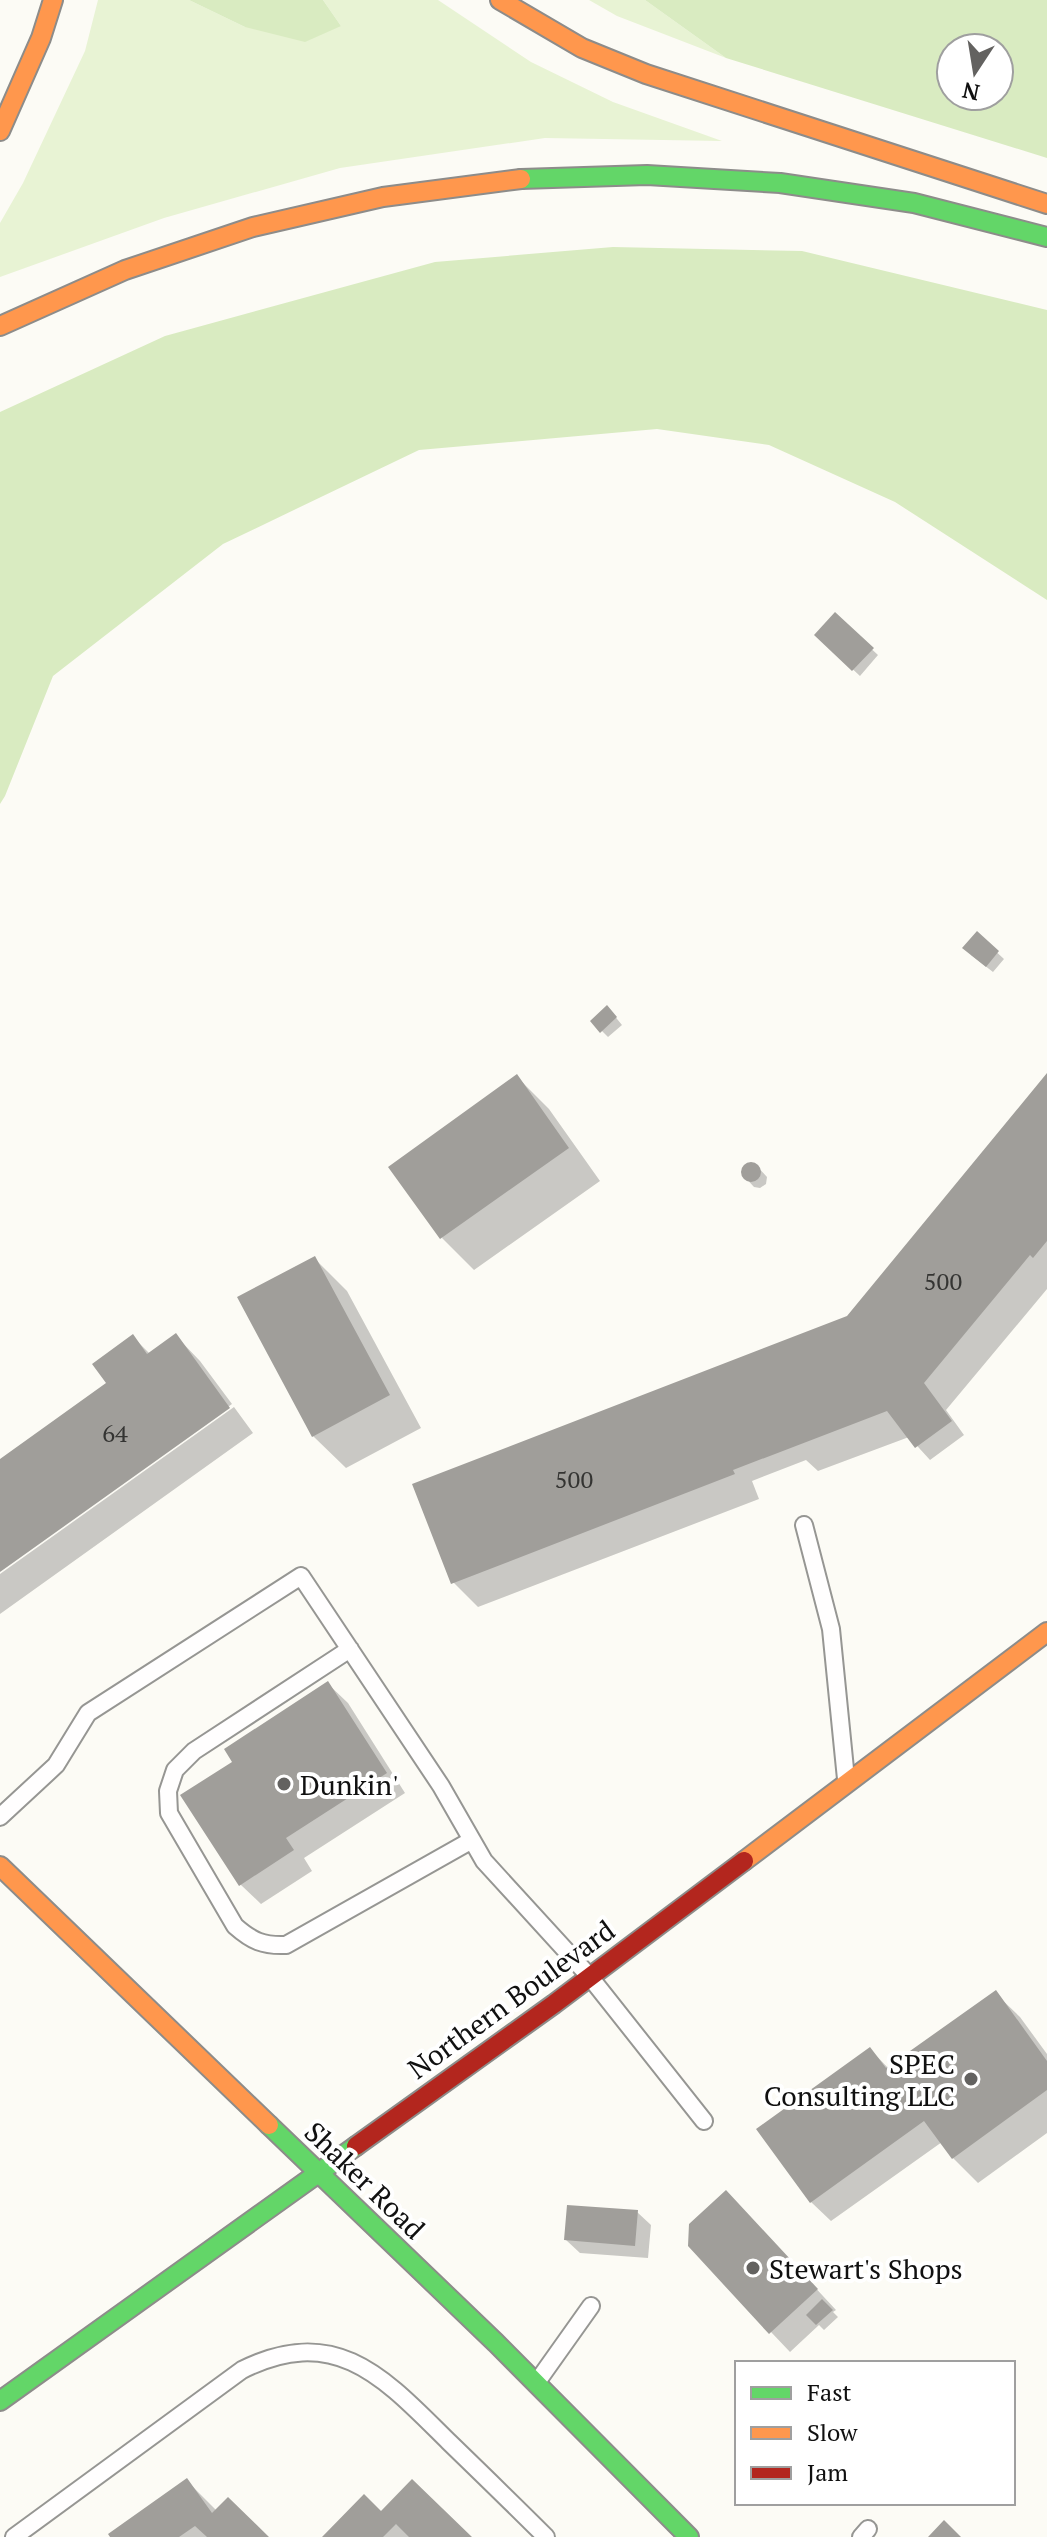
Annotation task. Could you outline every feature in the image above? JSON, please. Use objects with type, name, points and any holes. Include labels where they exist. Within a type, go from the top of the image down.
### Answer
[{"type":"main road","points":[[0,131],[41,38],[53,0]]},
{"type":"main road","points":[[500,0],[582,48],[646,74],[1047,204]]},
{"type":"main road","points":[[0,326],[106,276],[249,227],[393,194],[501,181],[651,174],[760,180],[892,198],[1047,237]]},
{"type":"main road","name":"Northern Boulevard","points":[[0,2401],[590,1977],[1047,1632]]},
{"type":"main road","name":"Shaker Road","points":[[0,1866],[537,2384],[689,2537]]},
{"type":"lane","points":[[804,1525],[831,1629],[847,1785]]},
{"type":"lane","points":[[0,1817],[56,1765],[88,1713],[301,1576],[441,1786],[484,1861],[590,1977],[704,2121]]},
{"type":"lane","points":[[350,1649],[194,1751],[175,1770],[168,1791],[169,1813],[235,1926],[251,1940],[267,1946],[286,1945],[472,1840]]},
{"type":"lane","points":[[537,2384],[591,2306]]},
{"type":"lane","points":[[14,2537],[242,2370],[270,2358],[300,2353],[345,2359],[386,2380],[546,2537]]},
{"type":"green space","points":[[98,0],[189,0],[245,27],[341,26],[323,0],[438,0],[531,62],[613,102],[722,141],[545,138],[340,168],[164,218],[0,277],[0,223],[23,183],[85,51]]},
{"type":"green space","points":[[189,0],[323,0],[341,26],[305,42],[245,27]]},
{"type":"green space","points":[[589,0],[645,0],[726,58],[617,16]]},
{"type":"green space","points":[[645,0],[1047,0],[1047,158],[726,58]]},
{"type":"green space","points":[[613,247],[802,251],[1047,310],[1047,600],[895,502],[769,445],[657,429],[419,450],[223,544],[53,676],[0,804],[0,412],[165,336],[435,262]]},
{"type":"building","points":[[835,612],[874,648],[852,671],[814,635]]},
{"type":"building","points":[[977,931],[999,951],[986,967],[962,948]]},
{"type":"building","points":[[607,1005],[617,1017],[600,1033],[590,1021]]},
{"type":"building","points":[[1047,1073],[1047,1241],[1033,1258],[1030,1255],[924,1383],[952,1421],[915,1448],[887,1411],[733,1470],[735,1474],[451,1584],[412,1484],[847,1316]]},
{"type":"building","points":[[517,1074],[569,1148],[440,1239],[388,1167]]},
{"type":"building","points":[[747,1162],[755,1162],[761,1172],[755,1182],[747,1182],[741,1176],[741,1168]]},
{"type":"building","points":[[315,1256],[390,1395],[312,1437],[237,1297]]},
{"type":"building","points":[[176,1333],[230,1408],[0,1572],[0,1459],[106,1383],[92,1364],[133,1334],[147,1354]]},
{"type":"building","name":"Dunkin'","points":[[328,1681],[387,1773],[286,1838],[294,1850],[239,1886],[180,1795],[232,1762],[224,1749]]},
{"type":"building","points":[[996,1990],[1047,2061],[1047,2090],[952,2159],[924,2121],[810,2203],[756,2129],[870,2047],[886,2068]]},
{"type":"building","name":"Stewart's Shops","points":[[726,2190],[818,2289],[769,2334],[688,2246],[689,2224]]},
{"type":"building","points":[[567,2205],[638,2210],[635,2246],[564,2240]]},
{"type":"building","points":[[822,2299],[833,2310],[816,2325],[806,2315]]},
{"type":"building","points":[[187,2478],[212,2513],[228,2497],[269,2537],[207,2537],[195,2526],[179,2537],[110,2537],[108,2534]]},
{"type":"building","points":[[412,2479],[472,2537],[409,2537],[396,2524],[383,2537],[322,2537],[364,2494],[381,2511]]},
{"type":"building","points":[[944,2520],[961,2537],[928,2537]]},
{"type":"traffic: fast","points":[[521,179],[647,175],[780,183],[914,203],[1047,237]]},
{"type":"traffic: fast","points":[[269,2125],[496,2343],[689,2537]]},
{"type":"traffic: fast","points":[[0,2401],[356,2146]]},
{"type":"traffic: slow","points":[[0,131],[41,38],[53,0]]},
{"type":"traffic: slow","points":[[500,0],[582,48],[646,74],[1047,204]]},
{"type":"traffic: slow","points":[[0,326],[125,270],[253,227],[383,197],[521,179]]},
{"type":"traffic: slow","points":[[744,1861],[1047,1632]]},
{"type":"traffic: slow","points":[[0,1866],[269,2125]]},
{"type":"traffic: jam","points":[[356,2146],[554,2004],[744,1861]]},
{"type":"place","name":"Dunkin'","points":[[284,1784]]},
{"type":"place","name":"SPEC Consulting LLC","points":[[971,2079]]},
{"type":"place","name":"Stewart's Shops","points":[[753,2268]]}]
